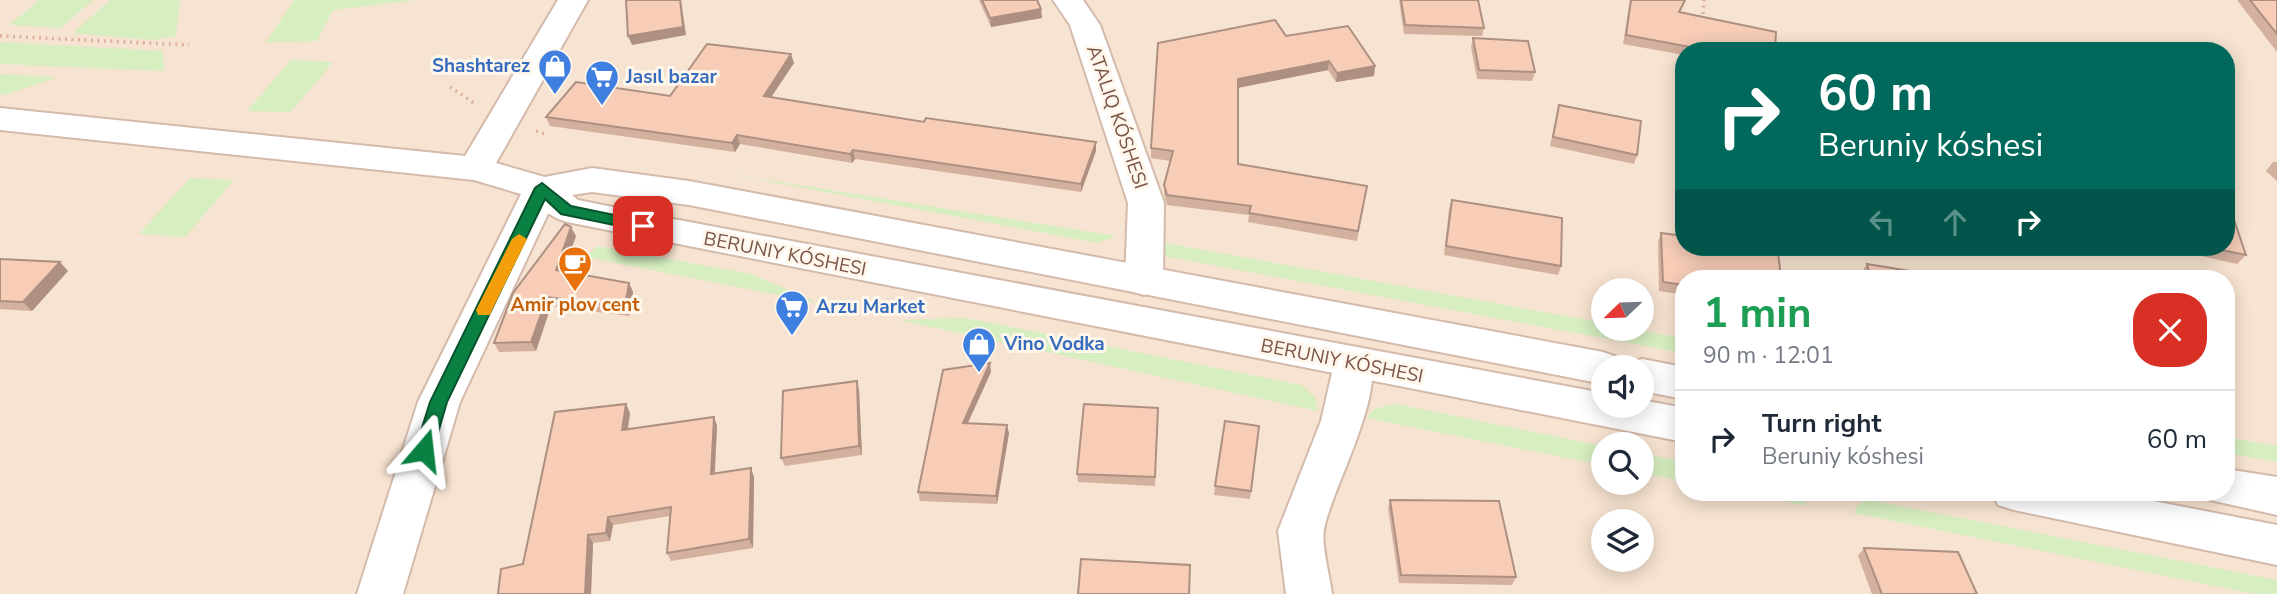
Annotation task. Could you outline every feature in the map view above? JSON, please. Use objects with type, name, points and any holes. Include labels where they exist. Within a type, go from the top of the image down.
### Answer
[{"type":"street","points":[[475,169],[573,0]]},
{"type":"street","points":[[1068,0],[1085,25],[1146,203],[1144,281]]},
{"type":"street","points":[[3,120],[475,169],[542,188],[592,180],[689,193],[1591,366]]},
{"type":"street","points":[[380,594],[439,402],[542,188]]},
{"type":"street","name":"BERUNIY KÓSHESI","points":[[542,188],[567,210],[1354,364],[1675,423]]},
{"type":"street","points":[[1309,594],[1301,531],[1342,421],[1354,364]]},
{"type":"street","points":[[1654,377],[1675,381]]},
{"type":"street","points":[[2235,488],[2277,496]]},
{"type":"street","points":[[2059,501],[2277,545]]},
{"type":"path","points":[[1703,14],[1704,0]]},
{"type":"path","points":[[0,36],[189,46]]},
{"type":"shaded area","points":[[0,0],[2277,0],[2277,594],[0,594]]},
{"type":"green space","points":[[39,0],[93,0],[61,28],[9,25]]},
{"type":"green space","points":[[110,0],[180,0],[176,36],[153,40],[73,33]]},
{"type":"green space","points":[[294,0],[416,0],[333,10],[317,41],[266,42]]},
{"type":"green space","points":[[0,42],[163,51],[164,71],[0,64]]},
{"type":"green space","points":[[291,60],[333,62],[291,112],[247,111]]},
{"type":"green space","points":[[0,74],[57,77],[5,95],[0,94]]},
{"type":"green space","points":[[729,174],[1116,236],[1098,243]]},
{"type":"green space","points":[[190,178],[234,180],[185,237],[139,234]]},
{"type":"green space","points":[[1160,242],[1591,321],[1591,336],[1164,256]]},
{"type":"green space","points":[[597,246],[751,274],[819,303],[586,257]]},
{"type":"green space","points":[[967,318],[1301,385],[1315,397],[1318,411],[899,320]]},
{"type":"green space","points":[[1654,333],[1675,337],[1675,352],[1619,341],[1654,341]]},
{"type":"green space","points":[[1396,404],[1591,444],[1591,463],[1367,418],[1374,409]]},
{"type":"green space","points":[[2235,439],[2277,446],[2277,462],[2235,455]]},
{"type":"green space","points":[[1654,456],[1675,460],[1675,479],[1654,475]]},
{"type":"green space","points":[[1783,501],[1804,501],[1808,506]]},
{"type":"green space","points":[[1874,501],[2277,580],[2277,594],[2255,594],[1854,513],[1858,504]]},
{"type":"building","points":[[626,0],[680,0],[683,27],[628,36]]},
{"type":"building","points":[[982,0],[1037,0],[1041,9],[990,18]]},
{"type":"building","points":[[1401,0],[1478,0],[1484,28],[1405,25]]},
{"type":"building","points":[[1631,0],[1685,0],[1679,12],[1776,32],[1775,42],[1675,42],[1675,44],[1626,35]]},
{"type":"building","points":[[2250,0],[2277,0],[2277,34]]},
{"type":"building","points":[[1275,20],[1286,36],[1348,26],[1375,66],[1337,73],[1329,61],[1238,79],[1238,164],[1367,186],[1358,231],[1249,213],[1251,206],[1167,195],[1164,185],[1173,151],[1151,148],[1158,43]]},
{"type":"building","points":[[1473,38],[1528,41],[1535,72],[1479,70]]},
{"type":"building","points":[[707,44],[791,54],[764,96],[924,122],[926,118],[1096,142],[1081,184],[853,150],[850,154],[737,135],[732,143],[546,117],[576,82],[670,96]]},
{"type":"building","points":[[1559,105],[1641,121],[1637,155],[1553,137]]},
{"type":"building","points":[[1452,200],[1562,218],[1561,266],[1446,246]]},
{"type":"building","points":[[2235,223],[2246,255],[2235,253]]},
{"type":"building","points":[[565,224],[571,227],[556,270],[629,283],[625,307],[547,297],[531,342],[494,343],[513,293]]},
{"type":"building","points":[[1661,233],[1675,235],[1675,256],[1778,256],[1780,270],[1675,270],[1675,284],[1663,282]]},
{"type":"building","points":[[0,259],[60,262],[23,302],[0,301]]},
{"type":"building","points":[[1867,264],[1904,270],[1868,270]]},
{"type":"building","points":[[990,363],[963,423],[1007,425],[996,496],[918,492],[943,370]]},
{"type":"building","points":[[857,381],[859,446],[781,458],[783,391]]},
{"type":"building","points":[[626,404],[622,430],[714,417],[711,474],[751,468],[749,539],[667,553],[671,507],[608,517],[606,533],[588,535],[585,594],[498,594],[501,569],[523,564],[555,412]]},
{"type":"building","points":[[1084,404],[1158,408],[1155,477],[1077,474]]},
{"type":"building","points":[[1225,421],[1259,426],[1251,491],[1215,486]]},
{"type":"building","points":[[1390,500],[1499,501],[1516,577],[1401,575]]},
{"type":"building","points":[[1864,548],[1958,552],[1977,594],[1882,594]]},
{"type":"building","points":[[1081,559],[1190,565],[1189,594],[1078,594]]},
{"type":"slow traffic","points":[[484,310],[519,239]]},
{"type":"place","name":"Shashtarez","points":[[555,96]]},
{"type":"place","name":"Jasıl bazar","points":[[602,107]]},
{"type":"place","name":"Amir plov cent","points":[[575,293]]},
{"type":"place","name":"Arzu Market","points":[[792,337]]},
{"type":"place","name":"Vino Vodka","points":[[979,374]]},
{"type":"route","points":[[424,450],[439,402],[542,188],[567,210],[643,226]]}]
